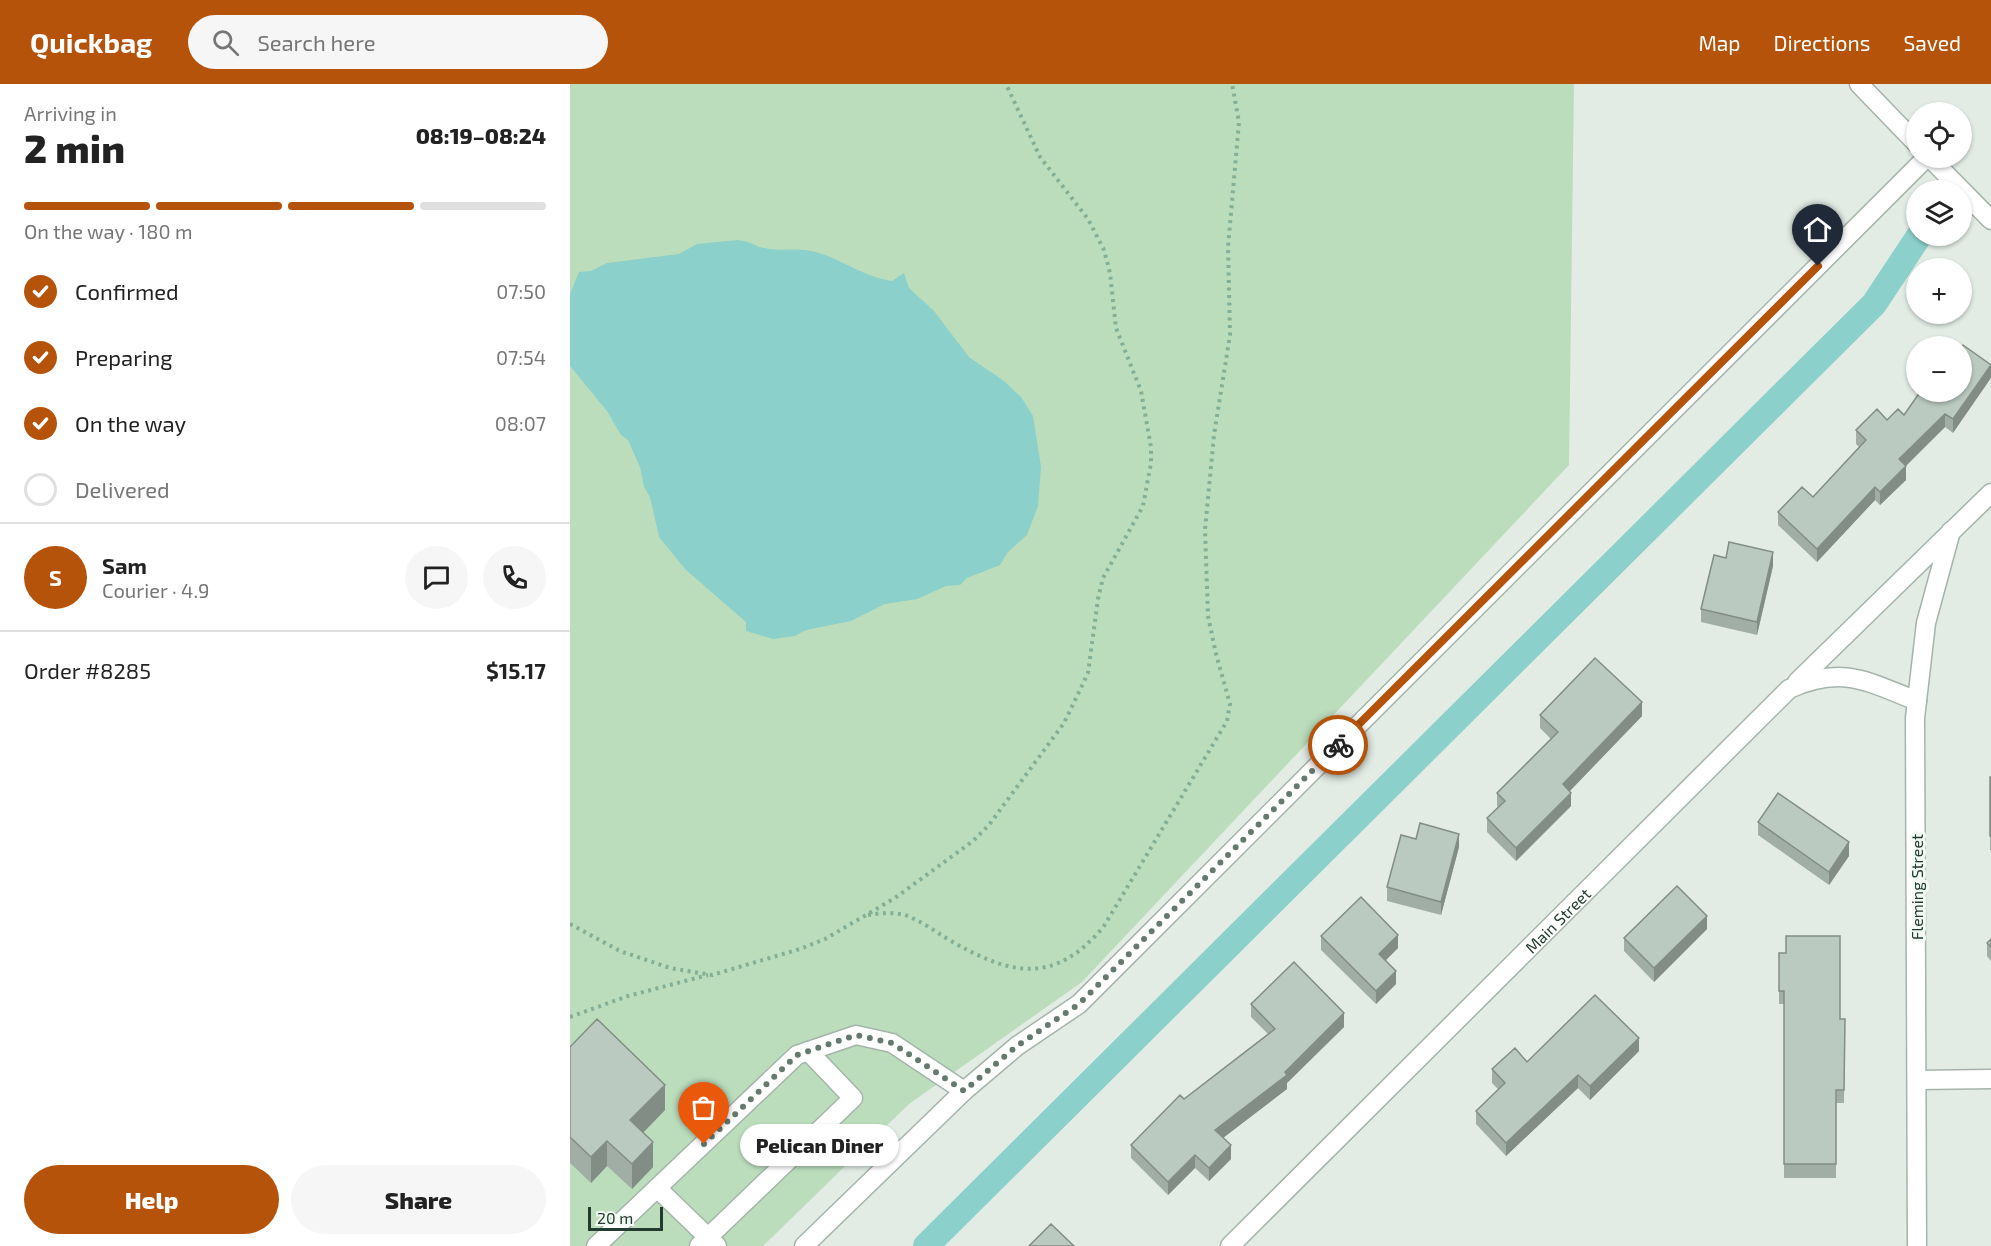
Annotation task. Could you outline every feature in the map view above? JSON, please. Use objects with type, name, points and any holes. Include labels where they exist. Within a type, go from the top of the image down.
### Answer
[{"type":"street","points":[[1859,84],[1906,133]]},
{"type":"street","points":[[804,1246],[964,1091],[1017,1046],[1079,1004],[1918,168]]},
{"type":"street","points":[[1938,168],[1991,220]]},
{"type":"street","points":[[1789,690],[1991,493]]},
{"type":"street","name":"Fleming Street","points":[[1917,1246],[1917,701],[1926,623],[1951,531]]},
{"type":"street","name":"Main Street","points":[[1230,1246],[1789,690],[1814,678],[1831,675],[1868,682],[1917,701]]},
{"type":"street","points":[[596,1246],[797,1055],[856,1035],[892,1043],[964,1091]]},
{"type":"street","points":[[657,1188],[708,1243],[853,1098],[808,1051]]},
{"type":"street","points":[[1918,1080],[1991,1079]]},
{"type":"path","points":[[570,1017],[628,996],[712,975],[800,949],[825,939],[921,882],[973,841],[989,825],[1064,723],[1088,673],[1103,578],[1137,520],[1148,483],[1151,463],[1149,430],[1141,391],[1116,328],[1110,273],[1104,250],[1088,219],[1040,157],[1006,84]]},
{"type":"path","points":[[864,915],[887,913],[905,915],[992,962],[1010,969],[1043,970],[1064,962],[1083,948],[1104,926],[1223,730],[1230,704],[1211,636],[1206,593],[1204,530],[1214,435],[1230,335],[1228,247],[1239,122],[1232,84]]},
{"type":"path","points":[[570,924],[620,951],[670,968],[712,975]]},
{"type":"green space","points":[[570,84],[1574,84],[1569,465],[1082,982],[909,1104],[763,1246],[570,1246]]},
{"type":"water","points":[[738,240],[769,249],[813,251],[872,276],[892,281],[904,273],[909,288],[934,311],[969,357],[1004,381],[1021,397],[1033,416],[1041,467],[1038,506],[1027,535],[1008,552],[1000,565],[967,578],[960,585],[946,586],[917,599],[885,604],[851,621],[806,630],[795,636],[773,639],[746,631],[746,622],[686,570],[659,537],[650,497],[644,487],[640,467],[628,440],[621,435],[607,411],[570,366],[570,294],[579,272],[591,271],[607,263],[679,254],[697,244]]},
{"type":"building","points":[[1972,351],[1991,365],[1972,392]]},
{"type":"building","points":[[1913,402],[1965,402],[1953,419],[1945,414],[1899,459],[1906,466],[1880,492],[1875,487],[1817,549],[1778,512],[1802,487],[1813,497],[1866,440],[1856,430],[1877,409],[1887,420],[1898,409],[1904,415]]},
{"type":"building","points":[[1729,542],[1773,552],[1757,622],[1701,609],[1714,555],[1726,558]]},
{"type":"building","points":[[1595,658],[1642,702],[1563,784],[1571,793],[1516,848],[1487,818],[1505,801],[1497,793],[1558,732],[1540,715]]},
{"type":"building","points":[[1991,777],[1991,836],[1990,836]]},
{"type":"building","points":[[1778,793],[1849,842],[1829,872],[1758,822]]},
{"type":"building","points":[[1420,823],[1459,834],[1441,902],[1387,887],[1401,835],[1416,839]]},
{"type":"building","points":[[1677,886],[1707,916],[1654,968],[1624,938]]},
{"type":"building","points":[[1361,897],[1398,935],[1379,954],[1396,971],[1376,991],[1321,936]]},
{"type":"building","points":[[1786,936],[1840,936],[1840,1019],[1845,1019],[1844,1090],[1836,1090],[1836,1164],[1784,1164],[1784,991],[1779,991],[1779,953],[1786,953]]},
{"type":"building","points":[[1294,962],[1344,1013],[1285,1072],[1287,1075],[1215,1130],[1231,1145],[1209,1168],[1195,1155],[1168,1182],[1131,1145],[1180,1095],[1184,1099],[1275,1029],[1251,1004]]},
{"type":"building","points":[[1595,995],[1639,1038],[1590,1086],[1578,1075],[1506,1143],[1476,1111],[1505,1083],[1492,1069],[1515,1048],[1527,1062]]},
{"type":"building","points":[[597,1019],[665,1085],[630,1120],[653,1142],[632,1164],[607,1141],[591,1157],[570,1137],[570,1047]]},
{"type":"building","points":[[1051,1224],[1074,1246],[1029,1246]]},
{"type":"waterway","points":[[926,1246],[1874,304],[1912,246]]},
{"type":"way so far","points":[[704,1144],[797,1055],[856,1035],[892,1043],[964,1091],[1017,1046],[1079,1004],[1338,745]]},
{"type":"place","name":"Pelican Diner","points":[[704,1144]]},
{"type":"route","points":[[1338,745],[1818,266]]}]
